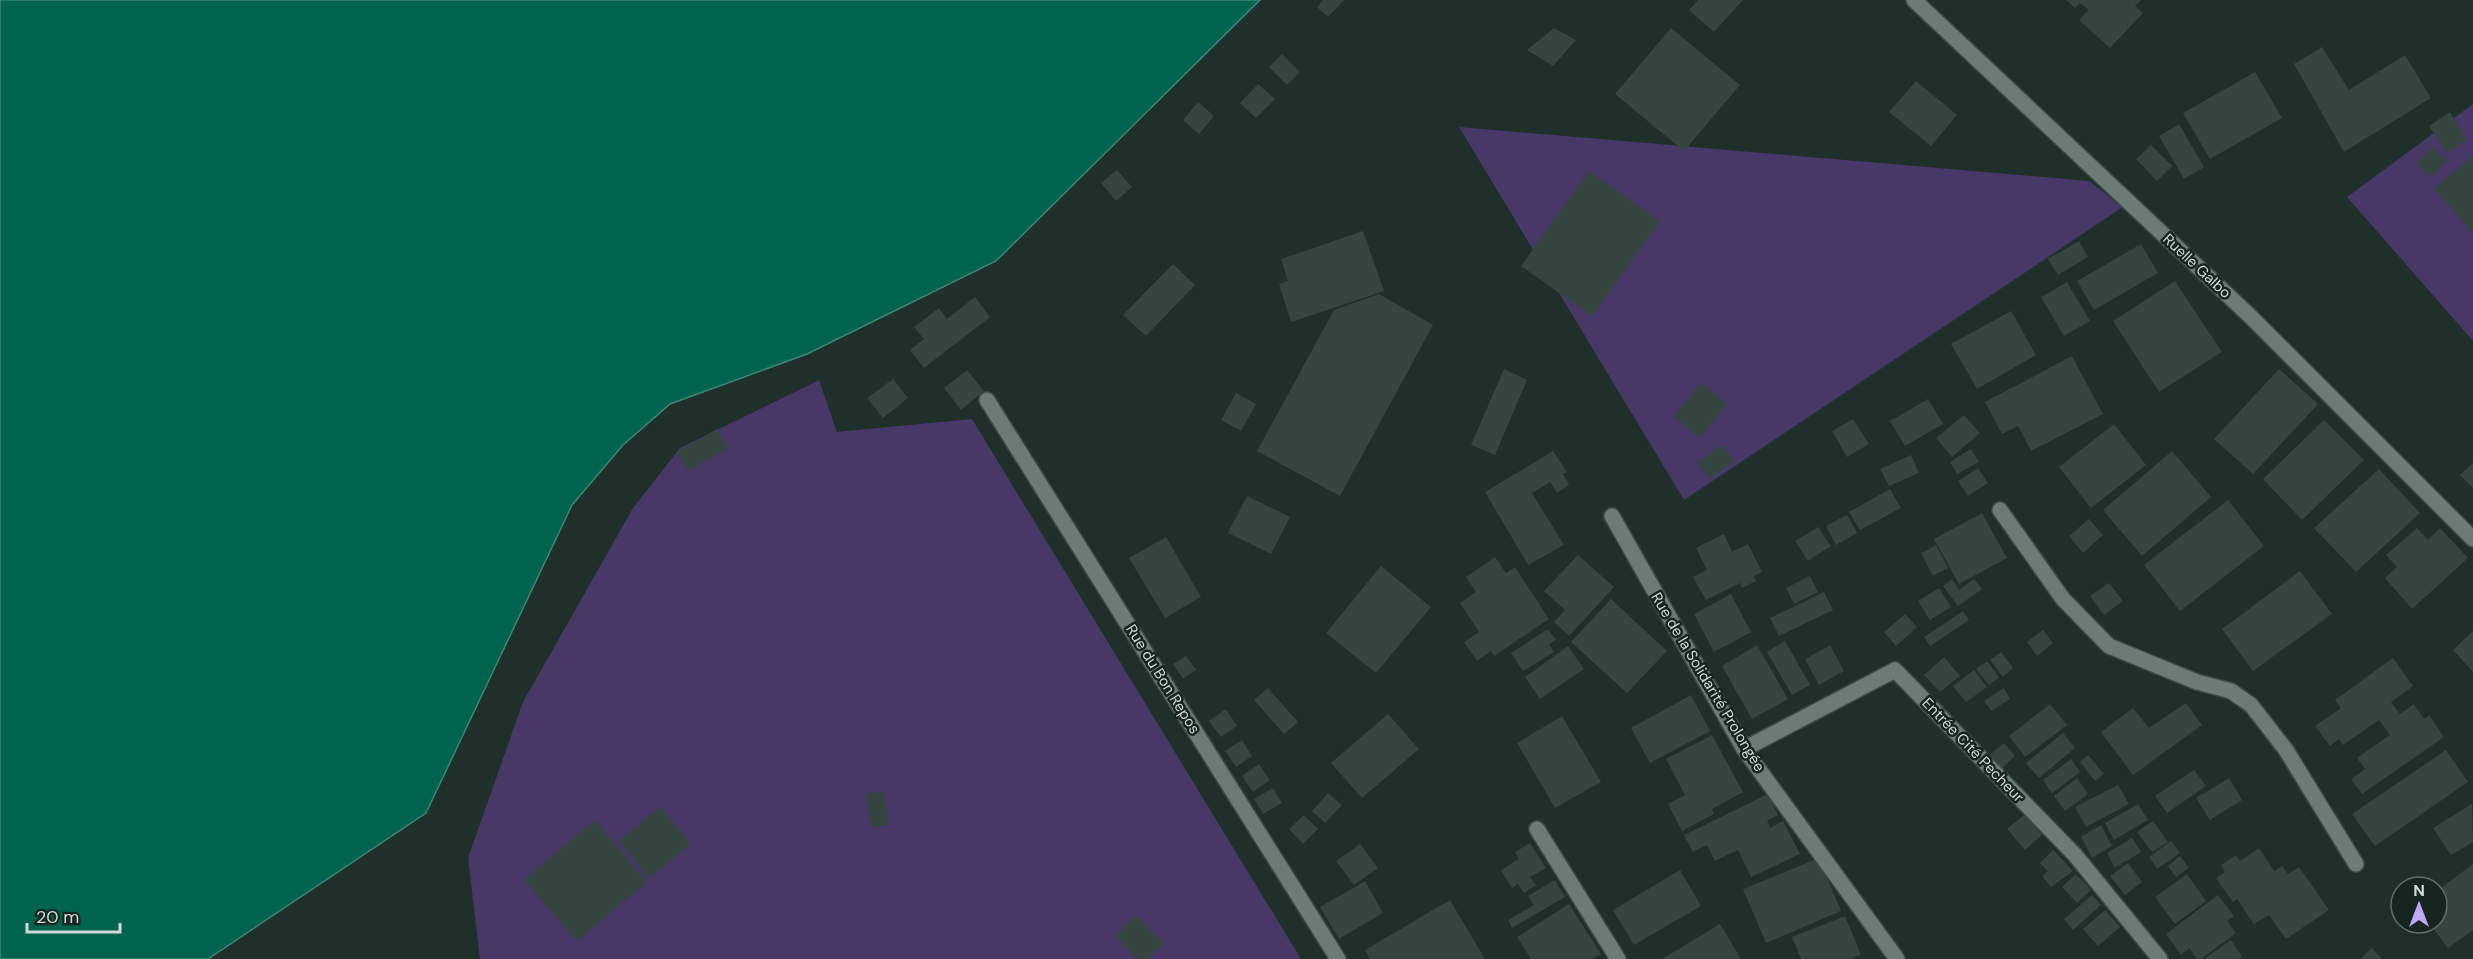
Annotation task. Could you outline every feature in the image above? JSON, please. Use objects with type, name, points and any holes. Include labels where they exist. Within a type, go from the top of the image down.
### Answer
[{"type":"street","name":"Ruelle Galbo","points":[[1914,0],[2252,317],[2473,539]]},
{"type":"street","name":"Rue du Bon Repos","points":[[987,399],[1338,959]]},
{"type":"street","points":[[2000,510],[2063,599],[2109,646],[2197,682],[2231,691],[2251,705],[2286,750],[2356,864]]},
{"type":"street","name":"Rue de la Solidarité Prolongée","points":[[1612,516],[1744,749],[1897,959]]},
{"type":"street","name":"Entrée Cité Pecheur","points":[[1744,749],[1895,670],[2075,855],[2160,959]]},
{"type":"street","points":[[1537,829],[1618,959]]},
{"type":"shaded area","points":[[0,0],[1260,0],[996,261],[807,354],[670,404],[623,445],[572,505],[426,813],[208,959],[0,959]]},
{"type":"shaded area","points":[[2473,104],[2473,341],[2347,197]]},
{"type":"shaded area","points":[[1459,127],[2089,181],[2123,207],[1684,500]]},
{"type":"shaded area","points":[[819,380],[837,432],[972,419],[1301,959],[480,959],[468,858],[523,702],[633,508],[680,448]]},
{"type":"building","points":[[1323,0],[1344,0],[1328,17],[1317,7]]},
{"type":"building","points":[[1698,0],[1743,0],[1714,32],[1689,10]]},
{"type":"building","points":[[2066,0],[2141,0],[2135,6],[2143,13],[2110,48],[2079,20],[2089,10],[2080,3],[2075,8]]},
{"type":"building","points":[[1554,28],[1576,40],[1553,66],[1527,50]]},
{"type":"building","points":[[1671,28],[1740,85],[1684,151],[1615,94]]},
{"type":"building","points":[[2322,47],[2349,90],[2405,55],[2431,98],[2344,152],[2294,64]]},
{"type":"building","points":[[1282,54],[1300,72],[1287,85],[1269,67]]},
{"type":"building","points":[[2255,72],[2282,118],[2210,159],[2183,113]]},
{"type":"building","points":[[1916,81],[1957,115],[1931,146],[1889,112]]},
{"type":"building","points":[[1258,84],[1275,99],[1256,118],[1240,103]]},
{"type":"building","points":[[1198,102],[1214,116],[1199,134],[1183,120]]},
{"type":"building","points":[[2450,112],[2467,140],[2447,153],[2429,126]]},
{"type":"building","points":[[2179,124],[2204,167],[2184,179],[2159,136]]},
{"type":"building","points":[[2151,145],[2172,166],[2157,181],[2136,159]]},
{"type":"building","points":[[2433,147],[2447,161],[2430,177],[2417,163]]},
{"type":"building","points":[[2473,155],[2473,233],[2434,189]]},
{"type":"building","points":[[1117,170],[1132,187],[1116,201],[1101,183]]},
{"type":"building","points":[[1589,171],[1660,221],[1592,316],[1521,266]]},
{"type":"building","points":[[1363,231],[1384,291],[1291,322],[1279,284],[1288,281],[1281,259]]},
{"type":"building","points":[[2079,241],[2088,257],[2058,275],[2048,259]]},
{"type":"building","points":[[2141,244],[2158,273],[2094,310],[2077,281]]},
{"type":"building","points":[[1173,264],[1195,285],[1146,336],[1123,315]]},
{"type":"building","points":[[2175,281],[2222,352],[2159,392],[2113,321]]},
{"type":"building","points":[[2067,282],[2090,321],[2064,336],[2041,297]]},
{"type":"building","points":[[1379,294],[1433,325],[1340,496],[1257,451],[1334,310]]},
{"type":"building","points":[[975,297],[990,317],[924,368],[910,350],[924,339],[914,327],[939,308],[947,319]]},
{"type":"building","points":[[2011,311],[2036,355],[1977,389],[1951,344]]},
{"type":"building","points":[[2072,356],[2103,414],[2031,451],[2018,426],[2002,434],[1985,402]]},
{"type":"building","points":[[1504,369],[1527,380],[1495,455],[1471,445]]},
{"type":"building","points":[[2279,369],[2318,404],[2253,474],[2214,439]]},
{"type":"building","points":[[967,370],[984,391],[961,410],[944,388]]},
{"type":"building","points":[[893,379],[908,398],[883,418],[867,398]]},
{"type":"building","points":[[1701,383],[1727,404],[1700,438],[1674,417]]},
{"type":"building","points":[[1236,393],[1256,404],[1241,431],[1221,420]]},
{"type":"building","points":[[1928,399],[1943,424],[1905,446],[1890,421]]},
{"type":"building","points":[[1964,415],[1980,433],[1952,457],[1936,438]]},
{"type":"building","points":[[1853,419],[1869,444],[1847,457],[1832,431]]},
{"type":"building","points":[[2324,420],[2364,460],[2302,520],[2263,479]]},
{"type":"building","points":[[2114,424],[2146,465],[2091,508],[2059,467]]},
{"type":"building","points":[[717,429],[728,448],[688,471],[677,452]]},
{"type":"building","points":[[1722,445],[1734,461],[1710,479],[1698,463]]},
{"type":"building","points":[[1971,449],[1979,462],[1957,474],[1950,462]]},
{"type":"building","points":[[1553,451],[1567,472],[1563,474],[1569,485],[1557,493],[1550,482],[1532,493],[1564,545],[1528,565],[1485,492]]},
{"type":"building","points":[[2172,451],[2211,497],[2142,556],[2103,510]]},
{"type":"building","points":[[1911,455],[1919,473],[1889,486],[1880,469]]},
{"type":"building","points":[[2473,463],[2473,488],[2460,475]]},
{"type":"building","points":[[1978,468],[1988,483],[1968,496],[1958,481]]},
{"type":"building","points":[[2379,469],[2420,513],[2356,572],[2314,528]]},
{"type":"building","points":[[1890,489],[1901,508],[1860,530],[1849,512]]},
{"type":"building","points":[[1247,496],[1290,517],[1271,554],[1228,533]]},
{"type":"building","points":[[2228,500],[2264,546],[2180,611],[2144,565]]},
{"type":"building","points":[[1982,513],[2007,558],[1959,584],[1934,539]]},
{"type":"building","points":[[1847,515],[1857,533],[1836,545],[1826,526]]},
{"type":"building","points":[[2089,519],[2103,535],[2083,553],[2069,536]]},
{"type":"building","points":[[1818,527],[1831,546],[1808,561],[1795,541]]},
{"type":"building","points":[[2417,528],[2428,540],[2440,528],[2468,558],[2412,609],[2385,578],[2397,567],[2386,555]]},
{"type":"building","points":[[1724,534],[1732,552],[1748,544],[1762,572],[1754,576],[1756,581],[1742,588],[1740,583],[1706,600],[1693,577],[1707,570],[1696,548]]},
{"type":"building","points":[[1166,537],[1201,597],[1165,618],[1129,558]]},
{"type":"building","points":[[1936,545],[1948,568],[1933,576],[1921,553]]},
{"type":"building","points":[[1578,555],[1614,587],[1569,636],[1554,622],[1565,610],[1544,591]]},
{"type":"building","points":[[1495,557],[1506,573],[1515,567],[1549,619],[1494,656],[1491,651],[1477,661],[1464,642],[1479,632],[1460,603],[1476,592],[1466,577]]},
{"type":"building","points":[[1381,566],[1431,607],[1376,673],[1326,633]]},
{"type":"building","points":[[2300,571],[2332,614],[2253,671],[2222,629]]},
{"type":"building","points":[[1810,576],[1818,592],[1794,604],[1786,588]]},
{"type":"building","points":[[1952,579],[1959,590],[1974,579],[1982,589],[1958,606],[1943,586]]},
{"type":"building","points":[[2109,583],[2123,601],[2104,615],[2090,596]]},
{"type":"building","points":[[1939,588],[1951,607],[1930,620],[1918,601]]},
{"type":"building","points":[[1824,592],[1833,610],[1779,636],[1770,618]]},
{"type":"building","points":[[1731,594],[1751,632],[1714,652],[1694,614]]},
{"type":"building","points":[[1611,599],[1667,651],[1627,693],[1571,642]]},
{"type":"building","points":[[1963,611],[1969,620],[1930,646],[1924,637]]},
{"type":"building","points":[[1905,614],[1917,627],[1896,646],[1884,632]]},
{"type":"building","points":[[1548,629],[1556,640],[1549,644],[1554,652],[1523,671],[1511,653]]},
{"type":"building","points":[[2043,630],[2053,643],[2037,656],[2027,642]]},
{"type":"building","points":[[2473,631],[2473,672],[2453,650]]},
{"type":"building","points":[[1785,641],[1810,685],[1792,695],[1767,652]]},
{"type":"building","points":[[1757,645],[1788,699],[1752,719],[1722,666]]},
{"type":"building","points":[[1830,645],[1844,671],[1819,685],[1805,659]]},
{"type":"building","points":[[1568,646],[1584,669],[1540,699],[1525,677]]},
{"type":"building","points":[[2001,652],[2013,668],[2003,677],[1990,660]]},
{"type":"building","points":[[1186,656],[1196,670],[1183,679],[1173,664]]},
{"type":"building","points":[[1944,657],[1960,676],[1940,692],[1924,675]]},
{"type":"building","points":[[2393,658],[2413,686],[2391,702],[2400,714],[2414,704],[2424,719],[2429,715],[2444,737],[2362,794],[2351,779],[2365,769],[2357,758],[2390,735],[2379,720],[2343,745],[2339,739],[2330,746],[2315,726],[2341,708],[2335,700]]},
{"type":"building","points":[[1987,661],[1999,677],[1989,685],[1976,669]]},
{"type":"building","points":[[1974,670],[1987,687],[1966,702],[1953,686]]},
{"type":"building","points":[[1268,688],[1298,722],[1284,734],[1254,700]]},
{"type":"building","points":[[2004,688],[2010,699],[1991,711],[1984,701]]},
{"type":"building","points":[[1691,695],[1710,731],[1650,763],[1631,728]]},
{"type":"building","points":[[2186,703],[2202,725],[2133,775],[2101,732],[2133,708],[2149,728]]},
{"type":"building","points":[[2050,704],[2067,725],[2025,757],[2009,736]]},
{"type":"building","points":[[1226,709],[1237,726],[1221,737],[1209,721]]},
{"type":"building","points":[[1388,714],[1419,749],[1362,798],[1331,763]]},
{"type":"building","points":[[1562,716],[1601,782],[1555,808],[1517,743]]},
{"type":"building","points":[[2063,733],[2075,748],[2039,778],[2026,763]]},
{"type":"building","points":[[1712,735],[1743,792],[1712,809],[1714,814],[1682,831],[1668,804],[1685,795],[1666,759]]},
{"type":"building","points":[[1242,740],[1252,756],[1236,767],[1225,751]]},
{"type":"building","points":[[2004,743],[2015,756],[2002,768],[1990,755]]},
{"type":"building","points":[[2446,750],[2468,782],[2375,846],[2352,814]]},
{"type":"building","points":[[2088,755],[2104,774],[2095,781],[2080,762]]},
{"type":"building","points":[[2071,759],[2080,772],[2052,793],[2043,780]]},
{"type":"building","points":[[1259,764],[1270,780],[1253,792],[1242,776]]},
{"type":"building","points":[[2194,770],[2206,786],[2167,813],[2155,796]]},
{"type":"building","points":[[2077,778],[2088,794],[2065,811],[2054,796]]},
{"type":"building","points":[[2229,778],[2242,800],[2210,820],[2196,798]]},
{"type":"building","points":[[2118,785],[2129,804],[2086,827],[2075,807]]},
{"type":"building","points":[[1273,788],[1282,803],[1263,814],[1254,799]]},
{"type":"building","points":[[883,791],[889,825],[872,828],[866,794]]},
{"type":"building","points":[[1328,793],[1342,805],[1325,823],[1312,811]]},
{"type":"building","points":[[1768,794],[1778,815],[1767,821],[1770,828],[1783,821],[1800,854],[1751,877],[1738,850],[1715,861],[1707,845],[1693,852],[1684,835]]},
{"type":"building","points":[[2138,804],[2148,820],[2114,840],[2105,823]]},
{"type":"building","points":[[2472,804],[2473,842],[2451,855],[2433,828]]},
{"type":"building","points":[[660,807],[691,844],[649,878],[619,841]]},
{"type":"building","points":[[1304,815],[1318,829],[1303,844],[1289,829]]},
{"type":"building","points":[[2024,815],[2042,835],[2025,850],[2007,829]]},
{"type":"building","points":[[595,820],[647,882],[577,941],[524,880]]},
{"type":"building","points":[[2153,821],[2168,842],[2152,852],[2137,832]]},
{"type":"building","points":[[2101,825],[2112,846],[2092,858],[2081,837]]},
{"type":"building","points":[[2132,838],[2141,852],[2115,868],[2107,853]]},
{"type":"building","points":[[2171,841],[2180,853],[2157,869],[2149,857]]},
{"type":"building","points":[[1530,843],[1546,868],[1530,877],[1536,885],[1524,893],[1518,884],[1512,888],[1501,870],[1519,859],[1515,852]]},
{"type":"building","points":[[1360,844],[1378,868],[1354,885],[1336,861]]},
{"type":"building","points":[[2259,848],[2274,871],[2282,866],[2288,874],[2299,867],[2329,910],[2286,939],[2269,915],[2254,924],[2237,899],[2233,902],[2216,878],[2225,872],[2221,865],[2236,855],[2240,861]]},
{"type":"building","points":[[2053,850],[2073,871],[2051,887],[2042,876],[2048,871],[2040,863]]},
{"type":"building","points":[[2180,856],[2189,868],[2176,877],[2168,866]]},
{"type":"building","points":[[1819,858],[1841,911],[1766,943],[1743,889]]},
{"type":"building","points":[[2128,863],[2142,882],[2125,895],[2110,876]]},
{"type":"building","points":[[2473,864],[2473,930],[2448,948],[2438,935],[2449,935],[2449,882]]},
{"type":"building","points":[[1680,870],[1701,906],[1634,945],[1613,910]]},
{"type":"building","points":[[2076,874],[2091,890],[2077,903],[2062,887]]},
{"type":"building","points":[[2187,874],[2206,901],[2175,924],[2155,897]]},
{"type":"building","points":[[1555,880],[1565,897],[1512,928],[1508,920],[1534,905],[1528,896]]},
{"type":"building","points":[[1365,881],[1383,913],[1339,939],[1320,907]]},
{"type":"building","points":[[2092,895],[2101,905],[2073,930],[2064,919]]},
{"type":"building","points":[[2218,895],[2234,916],[2227,921],[2236,933],[2201,959],[2197,959],[2189,948],[2181,955],[2166,934]]},
{"type":"building","points":[[1450,900],[1485,959],[1370,959],[1365,950]]},
{"type":"building","points":[[1569,904],[1601,954],[1592,959],[1531,959],[1517,937]]},
{"type":"building","points":[[2105,910],[2120,927],[2098,946],[2083,929]]},
{"type":"building","points":[[1136,915],[1164,943],[1148,959],[1137,959],[1115,936]]},
{"type":"building","points":[[1845,916],[1861,955],[1851,959],[1801,959],[1792,937]]},
{"type":"building","points":[[1720,924],[1741,959],[1662,959]]},
{"type":"building","points":[[2231,940],[2242,957],[2239,959],[2204,959]]},
{"type":"building","points":[[2372,948],[2382,959],[2360,959]]}]
